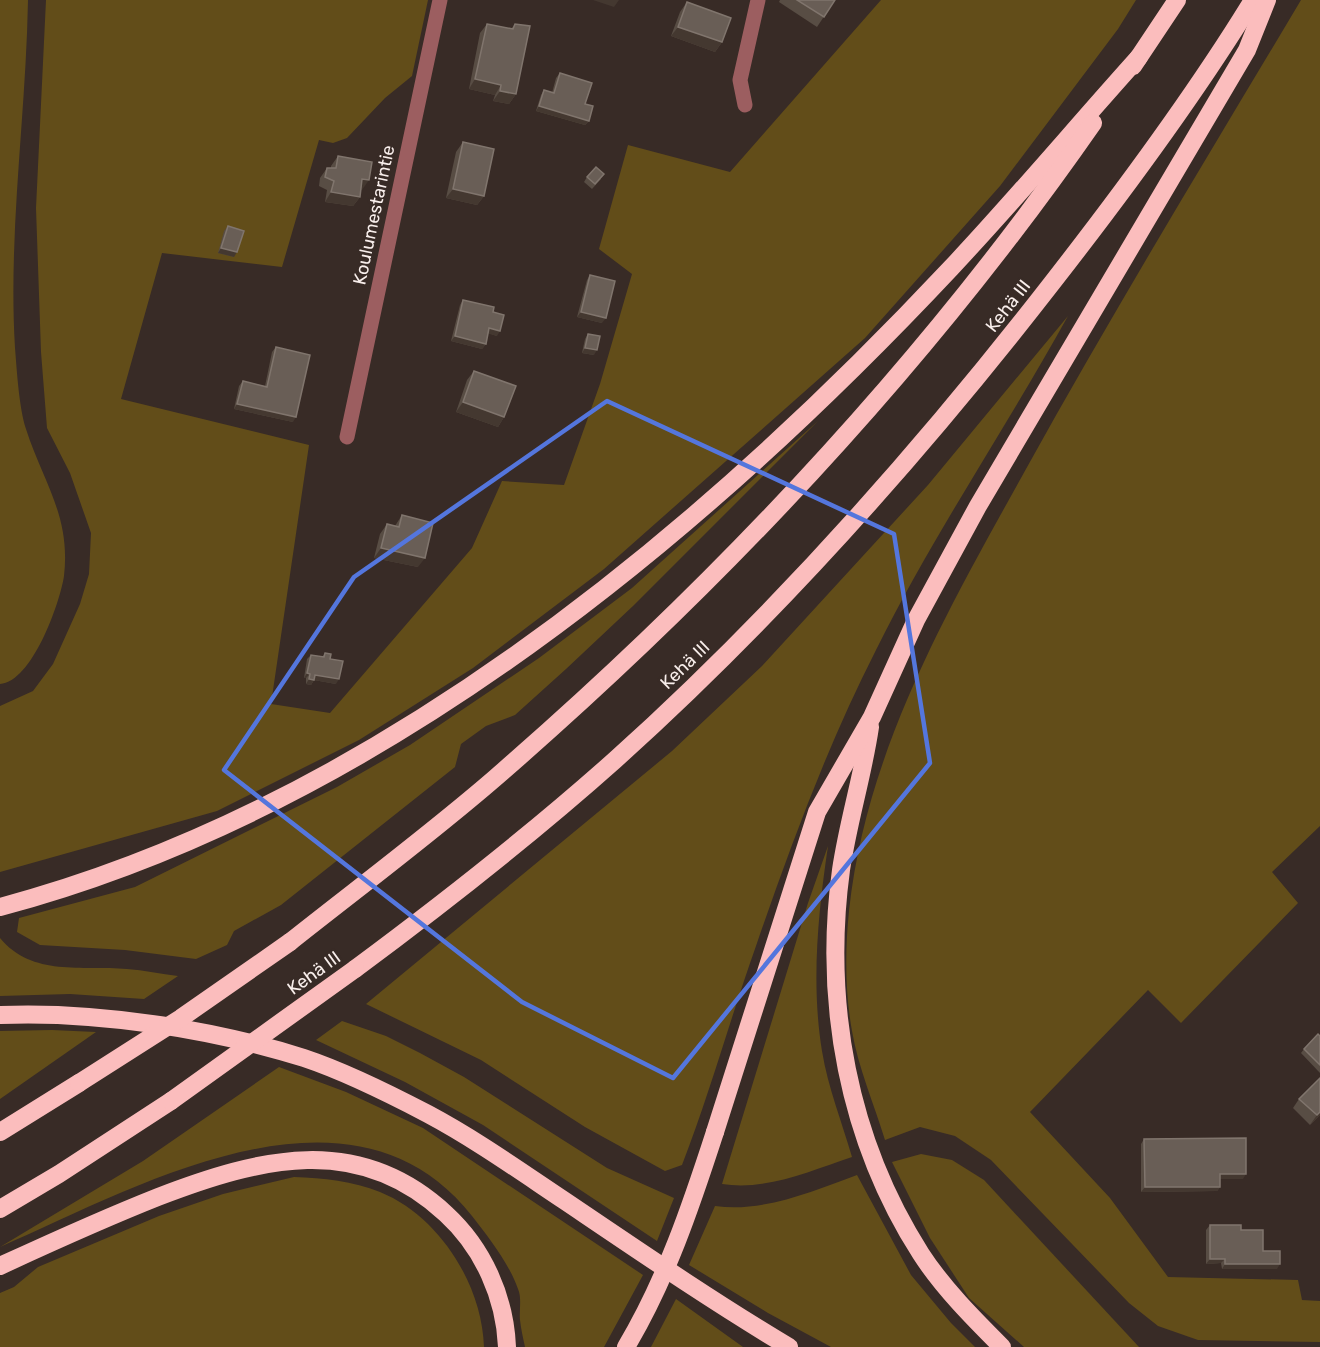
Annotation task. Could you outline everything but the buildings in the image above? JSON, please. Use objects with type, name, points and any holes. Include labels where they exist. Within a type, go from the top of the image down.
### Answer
[{"type":"highway","points":[[0,1132],[181,1018],[290,942],[431,831],[527,749],[695,593],[888,387],[980,276],[1059,172],[1177,0]]},
{"type":"highway","name":"Kehä III","points":[[0,1209],[59,1174],[171,1101],[471,883],[615,760],[733,648],[928,438],[1098,224],[1227,42],[1253,0]]},
{"type":"highway","points":[[626,1347],[660,1282],[685,1222],[816,812],[872,717],[916,620],[978,506],[1247,50],[1267,0]]},
{"type":"highway","points":[[5,906],[104,875],[177,846],[296,789],[394,735],[486,678],[590,600],[709,501],[849,372],[952,267],[1139,57]]},
{"type":"highway","points":[[872,717],[842,868],[834,969],[843,1059],[858,1114],[894,1203],[922,1255],[954,1295],[1002,1347]]},
{"type":"highway","points":[[0,1015],[46,1013],[173,1029],[304,1058],[369,1084],[430,1115],[516,1168],[722,1307],[789,1347]]},
{"type":"highway","points":[[0,1266],[116,1213],[239,1168],[292,1159],[329,1160],[369,1167],[402,1180],[432,1201],[456,1223],[476,1248],[490,1276],[500,1303],[507,1347]]},
{"type":"street","name":"Koulumestarintie","points":[[346,437],[440,0]]},
{"type":"street","points":[[745,105],[740,80],[758,0]]},
{"type":"highlighted area","points":[[607,401],[894,534],[930,763],[673,1078],[522,1002],[224,770],[354,577]]},
{"type":"shaded area","points":[[0,0],[28,0],[14,261],[15,348],[26,429],[60,517],[65,555],[64,576],[57,604],[42,639],[23,670],[12,680],[0,684]]},
{"type":"shaded area","points":[[46,0],[428,0],[412,76],[385,98],[347,138],[333,143],[319,140],[282,267],[162,253],[121,399],[309,445],[271,704],[330,713],[472,548],[502,481],[564,485],[600,384],[632,274],[599,249],[628,145],[730,172],[881,0],[1136,0],[1118,29],[1000,186],[865,338],[604,569],[473,668],[359,740],[217,811],[0,872],[0,706],[33,691],[53,664],[80,604],[89,574],[91,533],[70,473],[47,428],[41,352],[36,208]]},
{"type":"shaded area","points":[[1301,0],[1320,0],[1320,826],[1272,872],[1298,903],[1181,1023],[1148,990],[1030,1112],[1110,1198],[1168,1277],[1298,1280],[1302,1300],[1320,1301],[1320,1342],[1198,1340],[1158,1326],[1129,1303],[991,1160],[955,1136],[920,1127],[885,1140],[862,1072],[852,1031],[846,956],[849,911],[858,851],[873,794],[892,737],[941,627],[1059,410]]},
{"type":"shaded area","points":[[1068,316],[921,565],[858,686],[782,871],[682,1165],[665,1171],[585,1127],[481,1060],[366,1004],[672,751],[762,666],[928,485]]},
{"type":"shaded area","points":[[818,421],[633,606],[515,715],[486,726],[461,744],[455,767],[281,905],[234,931],[227,945],[196,959],[125,950],[40,945],[17,932],[19,918],[135,887],[337,787],[410,745],[539,658],[632,588]]},
{"type":"shaded area","points":[[828,846],[817,948],[819,1026],[828,1078],[852,1157],[804,1174],[771,1182],[755,1185],[722,1184],[808,903]]},
{"type":"shaded area","points":[[0,938],[27,959],[42,964],[59,967],[133,970],[178,976],[144,999],[70,994],[0,996]]},
{"type":"shaded area","points":[[342,1021],[386,1036],[420,1053],[464,1077],[607,1168],[674,1198],[657,1241],[483,1125],[405,1082],[316,1040]]},
{"type":"shaded area","points":[[0,1031],[96,1032],[0,1099]]},
{"type":"shaded area","points":[[279,1067],[346,1092],[423,1128],[643,1275],[604,1347],[525,1347],[520,1320],[520,1296],[510,1270],[472,1216],[423,1171],[367,1148],[306,1143],[242,1152],[178,1170],[115,1195],[0,1247],[143,1161]]},
{"type":"shaded area","points":[[921,1154],[952,1160],[984,1180],[1139,1347],[1024,1347],[969,1298],[930,1238],[892,1162]]},
{"type":"shaded area","points":[[857,1175],[911,1275],[951,1323],[975,1347],[831,1347],[768,1313],[689,1265],[715,1206],[751,1206],[788,1199]]},
{"type":"shaded area","points":[[294,1177],[338,1181],[370,1188],[401,1203],[421,1217],[453,1255],[466,1277],[481,1323],[484,1347],[0,1347],[0,1293],[14,1287],[38,1267],[159,1216],[223,1194]]},
{"type":"shaded area","points":[[676,1299],[743,1347],[651,1347]]}]
